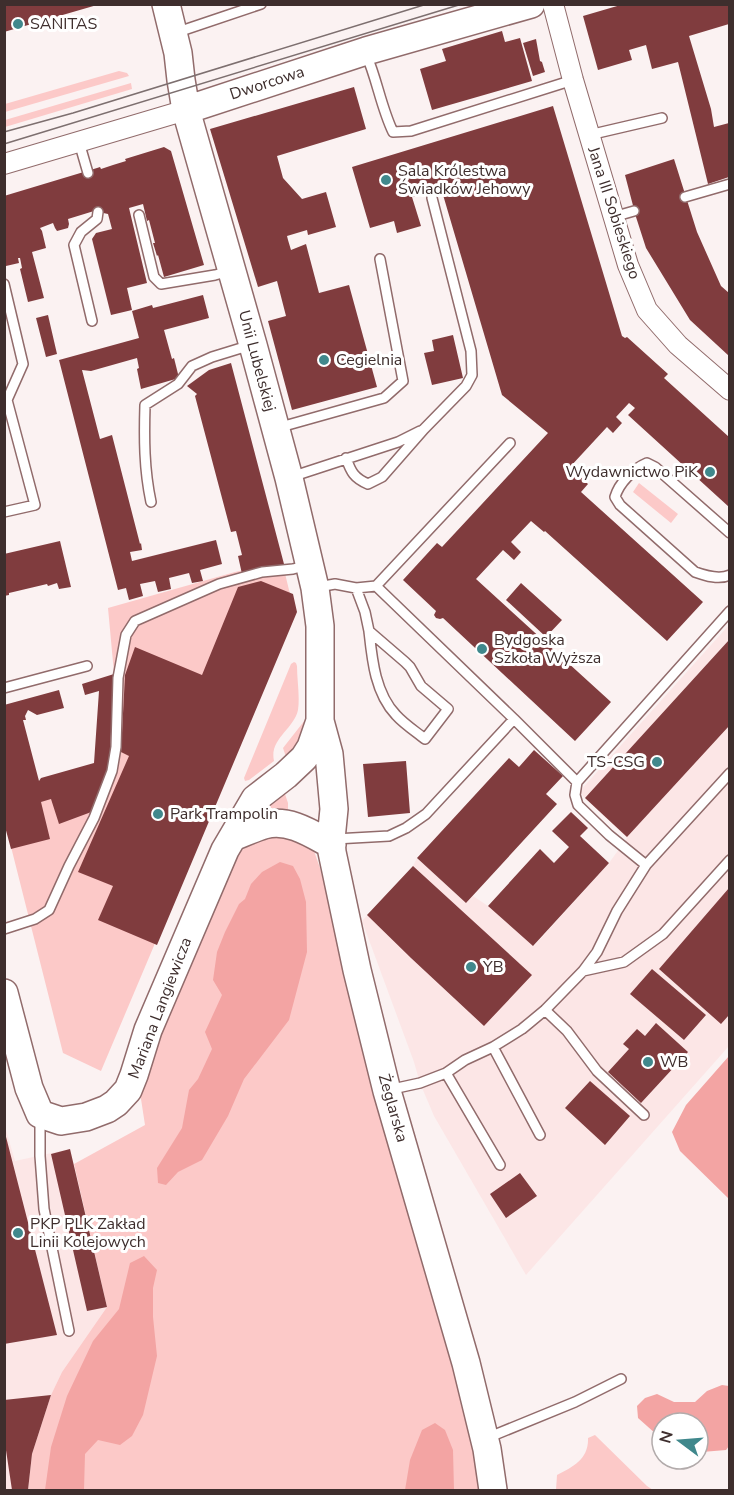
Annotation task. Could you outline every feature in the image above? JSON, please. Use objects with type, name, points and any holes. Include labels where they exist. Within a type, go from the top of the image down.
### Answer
[{"type":"street","name":"Unii Lubelskiej","points":[[166,4],[178,53],[186,110],[289,477],[313,576],[320,626],[321,721]]},
{"type":"street","name":"Dworcowa","points":[[4,164],[186,110],[366,51],[531,4]]},
{"type":"street","name":"Jana III Sobieskiego","points":[[553,4],[613,217],[628,265],[646,310],[678,345],[729,390]]},
{"type":"street","name":"Mariana Langiewicza","points":[[40,1114],[61,1121],[86,1117],[107,1109],[128,1090],[148,1030],[219,863],[255,799],[304,758],[321,721]]},
{"type":"street","name":"Żeglarska","points":[[321,721],[329,754],[334,809],[332,842],[357,970],[387,1091],[466,1363],[485,1438],[493,1491]]},
{"type":"street","points":[[233,837],[274,823],[293,826],[332,842]]},
{"type":"street","points":[[4,993],[29,1088],[40,1114]]},
{"type":"lane","points":[[173,34],[261,4]]},
{"type":"lane","points":[[366,51],[393,132],[411,131],[573,80]]},
{"type":"lane","points":[[589,135],[662,118]]},
{"type":"lane","points":[[79,142],[88,174]]},
{"type":"lane","points":[[685,197],[729,184]]},
{"type":"lane","points":[[346,458],[357,479],[368,484],[382,477],[466,386],[472,375],[471,351],[432,198]]},
{"type":"lane","points":[[613,217],[634,211]]},
{"type":"lane","points":[[92,321],[74,245],[81,232],[97,219],[98,212]]},
{"type":"lane","points":[[139,214],[154,277],[160,284],[232,270]]},
{"type":"lane","points":[[275,429],[384,398],[403,381],[380,259]]},
{"type":"lane","points":[[4,284],[23,364],[7,400],[35,505],[4,512]]},
{"type":"lane","points":[[151,502],[146,478],[145,405],[178,384],[192,366],[212,357],[253,345]]},
{"type":"lane","points":[[289,477],[399,442],[424,429]]},
{"type":"lane","points":[[4,929],[35,919],[49,910],[94,818],[112,771],[116,747],[118,678],[126,636],[135,621],[219,584],[262,572],[293,569],[335,584],[356,588],[376,586],[510,443]]},
{"type":"lane","points":[[729,533],[655,467],[646,463],[638,467],[618,489],[615,497],[620,505],[695,572],[704,576],[729,575]]},
{"type":"lane","points":[[376,586],[578,782]]},
{"type":"lane","points":[[356,588],[365,612],[374,666],[384,698],[396,716],[425,739],[448,709],[421,686],[405,662],[369,631]]},
{"type":"lane","points":[[646,865],[609,835],[578,805],[575,795],[578,782],[729,612]]},
{"type":"lane","points":[[4,688],[87,666]]},
{"type":"lane","points":[[332,842],[389,836],[406,828],[426,814],[514,718]]},
{"type":"lane","points":[[387,1091],[420,1083],[446,1073],[522,1029],[545,1010],[584,971],[597,952],[617,911],[646,865],[729,773]]},
{"type":"lane","points":[[584,971],[624,962],[663,934],[729,860]]},
{"type":"lane","points":[[545,1010],[567,1031],[597,1071],[644,1115]]},
{"type":"lane","points":[[493,1047],[540,1135]]},
{"type":"lane","points":[[446,1073],[500,1165]]},
{"type":"lane","points":[[40,1114],[44,1209],[69,1331]]},
{"type":"lane","points":[[485,1438],[575,1402],[621,1379]]},
{"type":"shaded area","points":[[119,71],[129,76],[5,112],[5,104]]},
{"type":"shaded area","points":[[131,83],[132,89],[5,127],[5,120]]},
{"type":"shaded area","points":[[639,483],[678,514],[671,523],[633,492]]},
{"type":"shaded area","points":[[282,561],[296,610],[101,1071],[63,1053],[5,823],[74,782],[109,770],[114,673],[108,608]]},
{"type":"shaded area","points":[[729,625],[729,1046],[526,1275],[434,1116],[362,921],[413,866],[417,858],[466,903],[473,896],[534,946],[609,863],[627,838],[579,792]]},
{"type":"shaded area","points":[[294,662],[297,666],[299,694],[296,717],[275,746],[274,761],[245,781],[244,778],[291,664]]},
{"type":"shaded area","points":[[305,720],[304,732],[300,741],[286,757],[283,748]]},
{"type":"shaded area","points":[[284,791],[288,813],[263,813],[260,808]]},
{"type":"shaded area","points":[[277,836],[300,842],[314,851],[320,868],[395,1165],[476,1449],[481,1490],[28,1490],[32,1454],[51,1395],[62,1372],[107,1307],[74,1164],[145,1125],[139,1086],[179,985],[237,854],[254,841]]},
{"type":"shaded area","points":[[280,862],[293,866],[300,879],[306,902],[307,952],[289,1020],[244,1079],[228,1116],[202,1160],[178,1172],[166,1185],[158,1183],[157,1168],[182,1128],[189,1090],[198,1079],[212,1049],[205,1032],[222,995],[213,980],[217,952],[251,884],[262,872]]},
{"type":"shaded area","points":[[729,1056],[729,1199],[680,1151],[672,1132],[686,1105]]},
{"type":"shaded area","points":[[4,1123],[15,1161],[70,1149],[107,1307],[62,1372],[51,1395],[32,1454],[28,1490],[5,1490]]},
{"type":"shaded area","points":[[144,1256],[157,1270],[153,1288],[153,1317],[157,1356],[143,1415],[132,1436],[120,1445],[98,1440],[85,1454],[84,1490],[45,1490],[51,1447],[67,1396],[93,1341],[119,1309],[130,1263]]},
{"type":"shaded area","points":[[722,1385],[729,1386],[729,1446],[726,1450],[710,1451],[710,1411],[650,1411],[650,1429],[638,1418],[637,1406],[645,1398],[657,1394],[674,1402],[695,1402],[707,1391]]},
{"type":"shaded area","points":[[435,1423],[445,1430],[453,1450],[454,1490],[405,1490],[410,1460],[422,1430]]},
{"type":"shaded area","points":[[595,1435],[653,1490],[556,1490],[557,1475],[569,1469],[583,1457],[588,1438]]},
{"type":"building","name":"SANITAS","points":[[4,4],[97,4],[97,5],[4,32]]},
{"type":"building","points":[[624,4],[729,4],[729,24],[689,36],[711,109],[714,127],[729,123],[729,177],[708,184],[678,62],[652,69],[646,45],[629,50],[632,60],[598,70],[583,16]]},
{"type":"building","points":[[502,31],[505,42],[520,38],[532,81],[432,110],[420,69],[446,61],[442,49]]},
{"type":"building","points":[[536,39],[540,61],[545,72],[533,76],[523,43]]},
{"type":"building","points":[[354,87],[366,129],[277,156],[283,178],[302,199],[326,192],[336,227],[308,235],[307,230],[287,236],[288,240],[291,250],[306,244],[319,293],[349,285],[377,387],[292,410],[268,321],[286,316],[277,281],[258,287],[210,129]]},
{"type":"building","points":[[553,106],[622,336],[627,337],[668,374],[664,378],[729,437],[729,507],[628,415],[635,408],[629,403],[616,417],[622,423],[613,433],[607,427],[570,467],[588,484],[581,492],[703,602],[667,641],[531,521],[511,542],[521,552],[514,560],[503,550],[476,579],[611,702],[575,741],[443,618],[436,618],[434,615],[436,611],[403,580],[437,543],[442,547],[548,433],[502,395],[441,188],[412,197],[421,226],[397,233],[394,221],[370,228],[352,167]]},
{"type":"building","points":[[164,147],[171,151],[204,265],[164,277],[143,204],[129,208],[147,283],[127,288],[132,310],[111,315],[92,239],[96,233],[112,229],[108,214],[94,211],[68,219],[68,228],[57,231],[53,223],[40,228],[46,248],[32,252],[44,298],[28,302],[20,269],[22,268],[20,258],[18,258],[19,263],[6,266],[4,259],[4,196],[100,167],[101,169]]},
{"type":"building","points":[[674,159],[697,232],[721,286],[729,293],[729,356],[690,320],[646,248],[636,217],[625,175]]},
{"type":"building","points":[[203,295],[209,318],[164,330],[179,378],[141,389],[137,358],[91,371],[82,370],[100,439],[112,435],[141,543],[142,550],[130,552],[132,561],[216,540],[222,564],[200,570],[203,581],[192,583],[189,573],[169,578],[171,589],[158,592],[155,581],[140,584],[143,596],[129,600],[126,588],[118,590],[59,360],[139,338],[132,311]]},
{"type":"building","points":[[48,315],[57,354],[46,357],[36,318]]},
{"type":"building","points":[[453,335],[463,378],[432,385],[424,353],[434,351],[432,340]]},
{"type":"building","points":[[231,363],[284,564],[242,574],[238,556],[242,555],[236,531],[231,532],[195,396],[197,394],[187,386],[209,370]]},
{"type":"building","points":[[60,541],[71,587],[59,589],[57,583],[48,586],[47,584],[4,596],[4,554]]},
{"type":"building","name":"Park Trampolin","points":[[261,581],[293,594],[297,612],[157,945],[98,920],[113,886],[78,872],[129,756],[121,752],[125,675],[135,647],[202,675],[238,587]]},
{"type":"building","points":[[521,583],[562,620],[546,637],[506,600]]},
{"type":"building","name":"TS-CSG","points":[[729,640],[729,726],[627,837],[585,798]]},
{"type":"building","points":[[114,674],[109,771],[94,811],[59,824],[51,799],[41,802],[50,839],[11,849],[4,823],[4,705],[59,690],[64,708],[37,715],[28,710],[26,720],[23,720],[39,781],[41,778],[94,763],[99,691],[85,695],[82,684]]},
{"type":"building","points":[[534,750],[563,776],[546,794],[557,804],[466,903],[417,858],[509,758],[519,767]]},
{"type":"building","points":[[406,761],[410,813],[368,817],[363,764]]},
{"type":"building","points":[[571,812],[588,828],[580,836],[609,863],[533,946],[488,906],[540,849],[554,863],[569,847],[552,831]]},
{"type":"building","name":"YB","points":[[413,866],[532,975],[484,1026],[367,915]]},
{"type":"building","points":[[729,888],[729,1015],[721,1024],[659,969]]},
{"type":"building","points":[[652,969],[706,1015],[684,1040],[630,994]]},
{"type":"building","name":"WB","points":[[656,1023],[688,1052],[641,1103],[608,1072],[629,1049],[623,1044],[637,1029],[645,1036]]},
{"type":"building","points":[[590,1081],[630,1116],[605,1145],[565,1108]]},
{"type":"building","name":"PKP PLK Zakład Linii Kolejowych","points":[[4,1134],[57,1335],[4,1344]]},
{"type":"building","points":[[70,1149],[107,1307],[87,1311],[51,1154]]},
{"type":"building","points":[[520,1173],[537,1196],[506,1218],[490,1194]]},
{"type":"building","points":[[51,1395],[32,1454],[28,1490],[12,1490],[4,1437],[4,1400]]},
{"type":"tram line","points":[[4,132],[427,4]]},
{"type":"tram line","points":[[4,144],[462,4]]},
{"type":"place","name":"SANITAS","points":[[18,24]]},
{"type":"place","name":"Sala Królestwa Świadków Jehowy","points":[[386,180]]},
{"type":"place","name":"Cegielnia","points":[[324,360]]},
{"type":"place","name":"Wydawnictwo PiK","points":[[710,472]]},
{"type":"place","name":"Bydgoska Szkoła Wyższa","points":[[482,649]]},
{"type":"place","name":"TS-CSG","points":[[657,762]]},
{"type":"place","name":"Park Trampolin","points":[[158,814]]},
{"type":"place","name":"YB","points":[[471,967]]},
{"type":"place","name":"WB","points":[[648,1062]]},
{"type":"place","name":"PKP PLK Zakład Linii Kolejowych","points":[[18,1233]]}]
